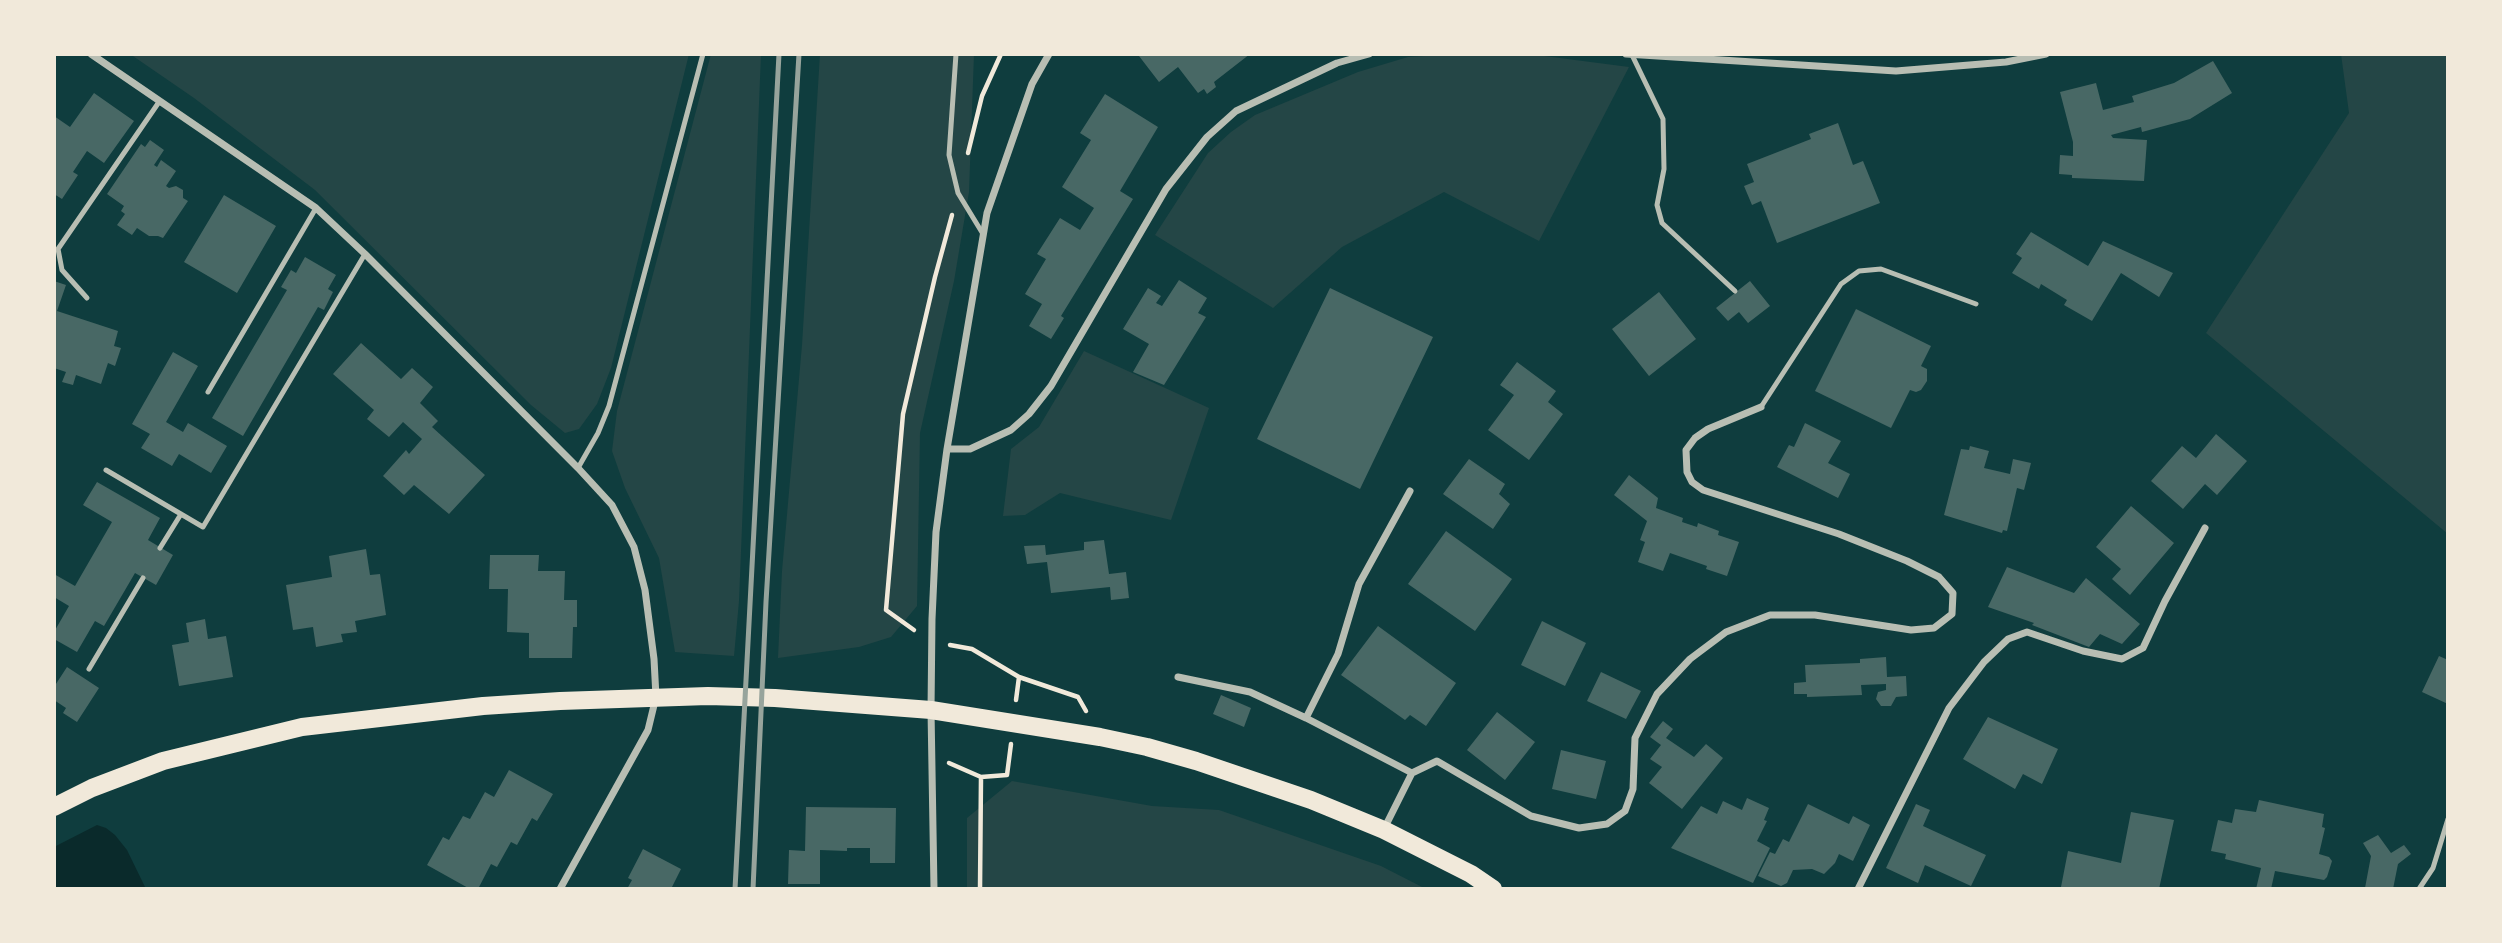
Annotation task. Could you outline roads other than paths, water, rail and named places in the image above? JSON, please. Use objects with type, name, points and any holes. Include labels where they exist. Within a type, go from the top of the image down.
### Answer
[{"type":"main road","points":[[54,807],[92,788],[163,761],[302,727],[482,706],[732,696],[931,710],[1100,737],[1196,761],[1311,800],[1384,830],[1471,874],[1493,889]]},
{"type":"street","points":[[91,54],[316,208],[365,254],[612,505],[634,547],[645,590],[656,697],[648,730],[560,889]]},
{"type":"street","points":[[934,889],[932,642],[936,532],[947,449],[987,213],[1032,85],[1049,54]]},
{"type":"street","points":[[947,449],[970,449],[1011,429],[1029,414],[1051,386],[1166,189],[1207,137],[1236,111],[1337,63],[1369,54]]},
{"type":"street","points":[[1626,54],[1896,71],[2006,62],[2046,54]]},
{"type":"street","points":[[1384,830],[1412,773],[1437,761],[1531,816],[1579,828],[1607,824],[1625,811],[1633,789],[1635,738],[1657,694],[1690,659],[1726,632],[1770,615],[1815,615],[1911,630],[1934,628],[1952,614],[1953,593],[1939,577],[1850,538],[1703,490],[1692,482],[1687,472],[1686,450],[1695,438],[1708,429],[1761,407]]},
{"type":"street","points":[[1306,718],[1338,654],[1359,584],[1410,491]]},
{"type":"street","points":[[1858,889],[1948,708],[1984,662],[2008,639],[2027,632],[2083,651],[2122,659],[2144,648],[2165,601],[2205,528]]},
{"type":"street","points":[[1178,677],[1250,691],[1412,773]]},
{"type":"lane","points":[[578,468],[598,433],[609,406],[704,54]]},
{"type":"lane","points":[[956,54],[949,155],[958,193],[982,234]]},
{"type":"lane","points":[[1632,55],[1663,120],[1664,169],[1657,205],[1662,223],[1735,291]]},
{"type":"lane","points":[[87,298],[62,270],[58,249],[159,102]]},
{"type":"lane","points":[[208,392],[316,208]]},
{"type":"lane","points":[[106,470],[203,527],[365,254]]},
{"type":"lane","points":[[1761,407],[1841,284],[1858,271],[1881,270],[1976,304]]},
{"type":"lane","points":[[160,548],[181,514]]},
{"type":"lane","points":[[89,669],[143,578]]},
{"type":"lane","points":[[2419,889],[2433,868],[2448,819]]},
{"type":"railway","points":[[735,889],[779,54]]},
{"type":"railway","points":[[753,889],[766,602],[799,54]]}]
